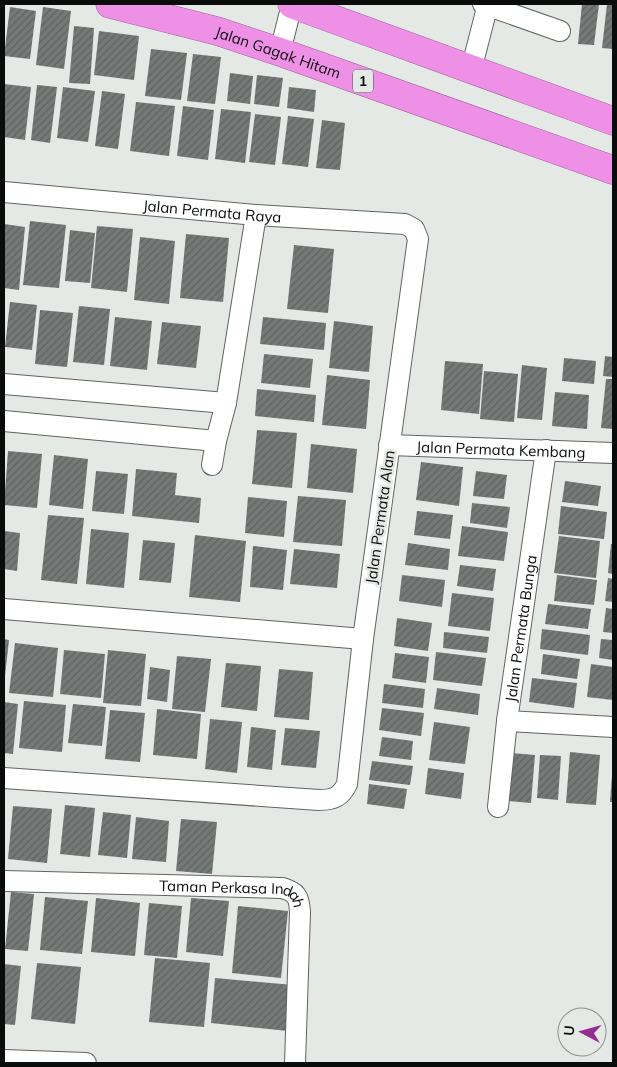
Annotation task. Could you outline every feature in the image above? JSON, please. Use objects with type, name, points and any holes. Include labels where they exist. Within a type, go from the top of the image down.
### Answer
[{"type":"highway","name":"Jalan Gagak Hitam","points":[[110,4],[217,31],[613,170]]},
{"type":"highway","points":[[292,4],[613,121]]},
{"type":"street","points":[[280,52],[292,4]]},
{"type":"street","points":[[471,70],[486,4],[560,31]]},
{"type":"street","name":"Jalan Permata Raya","points":[[4,192],[256,214],[405,224],[414,229],[417,234]]},
{"type":"street","points":[[212,465],[226,403],[256,214]]},
{"type":"street","name":"Jalan Permata Alan","points":[[4,778],[319,800],[337,798],[343,791],[347,784],[363,639],[418,246],[417,234]]},
{"type":"street","points":[[4,384],[226,403]]},
{"type":"street","points":[[4,421],[216,441]]},
{"type":"street","name":"Jalan Permata Kembang","points":[[389,445],[613,453]]},
{"type":"street","name":"Jalan Permata Bunga","points":[[498,807],[507,721],[546,450]]},
{"type":"street","points":[[4,609],[363,639]]},
{"type":"street","points":[[507,721],[613,727]]},
{"type":"street","name":"Taman Perkasa Indah","points":[[4,881],[282,888],[294,893],[299,900],[300,912],[296,1063]]},
{"type":"street","points":[[4,1060],[86,1063]]},
{"type":"building","points":[[582,4],[599,4],[594,45],[578,44]]},
{"type":"building","points":[[607,4],[613,4],[613,49],[602,48]]},
{"type":"building","points":[[10,7],[36,11],[30,59],[4,56]]},
{"type":"building","points":[[43,7],[71,11],[64,69],[36,65]]},
{"type":"building","points":[[74,26],[94,28],[90,84],[69,83]]},
{"type":"building","points":[[99,31],[139,36],[134,80],[94,75]]},
{"type":"building","points":[[151,49],[187,53],[181,100],[145,96]]},
{"type":"building","points":[[193,54],[221,57],[215,104],[187,101]]},
{"type":"building","points":[[230,73],[253,76],[250,104],[227,101]]},
{"type":"building","points":[[257,75],[283,78],[279,107],[254,104]]},
{"type":"building","points":[[4,84],[31,87],[25,140],[4,137]]},
{"type":"building","points":[[37,85],[57,87],[50,143],[31,140]]},
{"type":"building","points":[[63,87],[95,91],[88,142],[57,138]]},
{"type":"building","points":[[289,87],[316,90],[314,112],[287,108]]},
{"type":"building","points":[[102,91],[125,94],[118,149],[95,146]]},
{"type":"building","points":[[136,102],[175,106],[169,156],[130,151]]},
{"type":"building","points":[[183,106],[214,110],[208,160],[177,156]]},
{"type":"building","points":[[221,109],[251,112],[245,163],[215,159]]},
{"type":"building","points":[[255,114],[281,117],[275,165],[249,162]]},
{"type":"building","points":[[288,116],[314,119],[308,167],[282,164]]},
{"type":"building","points":[[322,120],[345,123],[340,170],[316,168]]},
{"type":"building","points":[[30,221],[66,225],[59,288],[23,285]]},
{"type":"building","points":[[4,224],[25,227],[19,290],[4,288]]},
{"type":"building","points":[[97,226],[133,229],[127,292],[91,288]]},
{"type":"building","points":[[70,230],[95,233],[90,283],[65,281]]},
{"type":"building","points":[[186,234],[229,238],[223,302],[180,298]]},
{"type":"building","points":[[140,237],[175,241],[169,304],[134,300]]},
{"type":"building","points":[[294,245],[334,249],[328,313],[287,309]]},
{"type":"building","points":[[10,302],[37,305],[32,350],[5,347]]},
{"type":"building","points":[[79,306],[110,309],[104,365],[73,362]]},
{"type":"building","points":[[40,310],[73,313],[67,367],[35,364]]},
{"type":"building","points":[[115,317],[152,321],[147,370],[110,366]]},
{"type":"building","points":[[263,317],[326,323],[324,350],[260,344]]},
{"type":"building","points":[[334,321],[373,326],[369,372],[329,368]]},
{"type":"building","points":[[162,322],[201,326],[196,368],[157,364]]},
{"type":"building","points":[[264,354],[313,359],[310,388],[261,383]]},
{"type":"building","points":[[605,356],[613,357],[613,377],[603,376]]},
{"type":"building","points":[[564,358],[596,361],[594,384],[562,381]]},
{"type":"building","points":[[445,361],[483,364],[479,414],[441,410]]},
{"type":"building","points":[[522,365],[547,368],[542,420],[517,418]]},
{"type":"building","points":[[484,371],[518,374],[514,422],[480,419]]},
{"type":"building","points":[[327,375],[370,380],[366,429],[322,425]]},
{"type":"building","points":[[606,379],[613,379],[613,429],[601,428]]},
{"type":"building","points":[[257,389],[316,395],[314,422],[255,416]]},
{"type":"building","points":[[555,392],[589,395],[587,429],[552,426]]},
{"type":"building","points":[[257,430],[297,433],[292,488],[252,484]]},
{"type":"building","points":[[311,444],[357,449],[353,493],[307,488]]},
{"type":"building","points":[[8,451],[42,454],[37,508],[4,505]]},
{"type":"building","points":[[54,455],[88,459],[83,509],[49,505]]},
{"type":"building","points":[[421,462],[463,467],[459,506],[416,500]]},
{"type":"building","points":[[136,469],[177,473],[175,495],[201,498],[199,523],[132,516]]},
{"type":"building","points":[[96,471],[128,474],[124,514],[92,511]]},
{"type":"building","points":[[476,471],[507,475],[504,499],[473,496]]},
{"type":"building","points":[[565,481],[601,486],[598,506],[562,502]]},
{"type":"building","points":[[298,496],[346,500],[342,546],[293,542]]},
{"type":"building","points":[[248,497],[287,501],[284,537],[245,533]]},
{"type":"building","points":[[472,503],[510,507],[507,528],[470,523]]},
{"type":"building","points":[[561,506],[607,512],[604,539],[558,534]]},
{"type":"building","points":[[417,511],[453,515],[450,539],[414,535]]},
{"type":"building","points":[[48,515],[84,518],[77,584],[41,580]]},
{"type":"building","points":[[462,526],[508,532],[504,561],[458,556]]},
{"type":"building","points":[[91,529],[129,533],[124,588],[86,584]]},
{"type":"building","points":[[4,531],[20,533],[17,571],[4,569]]},
{"type":"building","points":[[195,535],[246,541],[240,602],[189,597]]},
{"type":"building","points":[[559,536],[600,541],[596,578],[554,573]]},
{"type":"building","points":[[143,540],[175,543],[171,583],[139,580]]},
{"type":"building","points":[[408,543],[450,549],[448,570],[405,565]]},
{"type":"building","points":[[611,544],[613,544],[613,574],[608,573]]},
{"type":"building","points":[[253,546],[287,550],[283,590],[250,587]]},
{"type":"building","points":[[294,549],[340,554],[337,588],[290,584]]},
{"type":"building","points":[[460,565],[496,569],[493,591],[457,586]]},
{"type":"building","points":[[402,575],[445,580],[442,607],[399,601]]},
{"type":"building","points":[[557,575],[597,580],[594,605],[554,601]]},
{"type":"building","points":[[608,578],[613,579],[613,602],[605,601]]},
{"type":"building","points":[[452,593],[494,598],[490,631],[448,626]]},
{"type":"building","points":[[548,604],[591,609],[588,629],[545,624]]},
{"type":"building","points":[[606,608],[613,609],[613,633],[603,632]]},
{"type":"building","points":[[397,618],[432,623],[428,651],[394,646]]},
{"type":"building","points":[[542,629],[590,635],[588,655],[540,649]]},
{"type":"building","points":[[444,632],[489,637],[487,653],[443,648]]},
{"type":"building","points":[[4,639],[9,640],[5,676],[4,676]]},
{"type":"building","points":[[601,639],[613,640],[613,660],[599,658]]},
{"type":"building","points":[[15,643],[58,648],[53,697],[9,693]]},
{"type":"building","points":[[64,650],[105,654],[101,698],[60,694]]},
{"type":"building","points":[[108,650],[146,654],[141,706],[103,703]]},
{"type":"building","points":[[436,652],[486,658],[482,686],[433,680]]},
{"type":"building","points":[[395,653],[429,657],[426,683],[392,678]]},
{"type":"building","points":[[543,654],[580,659],[577,679],[541,674]]},
{"type":"building","points":[[177,656],[211,659],[205,712],[172,709]]},
{"type":"building","points":[[226,663],[261,666],[257,711],[221,707]]},
{"type":"building","points":[[591,664],[613,667],[613,700],[587,697]]},
{"type":"building","points":[[150,667],[170,670],[167,702],[147,699]]},
{"type":"building","points":[[279,669],[313,672],[309,720],[274,717]]},
{"type":"building","points":[[532,678],[577,683],[574,708],[529,702]]},
{"type":"building","points":[[384,684],[425,689],[423,708],[382,703]]},
{"type":"building","points":[[437,688],[480,694],[478,715],[434,709]]},
{"type":"building","points":[[24,701],[66,705],[62,752],[19,748]]},
{"type":"building","points":[[4,702],[18,704],[13,754],[4,753]]},
{"type":"building","points":[[73,704],[106,707],[102,746],[68,743]]},
{"type":"building","points":[[382,708],[424,713],[421,736],[379,730]]},
{"type":"building","points":[[157,709],[201,714],[197,759],[153,755]]},
{"type":"building","points":[[110,710],[145,713],[140,762],[105,759]]},
{"type":"building","points":[[210,719],[242,722],[237,773],[205,769]]},
{"type":"building","points":[[434,722],[470,727],[465,764],[429,760]]},
{"type":"building","points":[[251,727],[276,730],[272,770],[247,767]]},
{"type":"building","points":[[285,728],[320,731],[316,768],[281,765]]},
{"type":"building","points":[[382,737],[413,741],[411,760],[379,756]]},
{"type":"building","points":[[570,752],[600,755],[596,805],[566,803]]},
{"type":"building","points":[[511,753],[535,755],[531,803],[507,801]]},
{"type":"building","points":[[540,755],[561,756],[558,800],[537,798]]},
{"type":"building","points":[[372,761],[413,766],[410,785],[369,780]]},
{"type":"building","points":[[428,768],[464,773],[461,799],[425,794]]},
{"type":"building","points":[[612,775],[613,802],[610,802]]},
{"type":"building","points":[[369,784],[407,789],[404,809],[367,804]]},
{"type":"building","points":[[65,805],[95,808],[90,857],[60,854]]},
{"type":"building","points":[[13,806],[52,809],[47,863],[8,859]]},
{"type":"building","points":[[103,812],[131,815],[127,858],[98,855]]},
{"type":"building","points":[[136,817],[169,821],[166,862],[132,859]]},
{"type":"building","points":[[181,819],[217,822],[212,874],[176,871]]},
{"type":"building","points":[[11,892],[34,894],[28,951],[5,949]]},
{"type":"building","points":[[45,897],[88,901],[82,954],[40,950]]},
{"type":"building","points":[[96,898],[140,903],[135,956],[91,952]]},
{"type":"building","points":[[191,898],[229,901],[223,956],[186,952]]},
{"type":"building","points":[[149,903],[182,906],[177,958],[144,955]]},
{"type":"building","points":[[238,906],[288,911],[281,978],[232,973]]},
{"type":"building","points":[[155,958],[210,963],[204,1027],[149,1022]]},
{"type":"building","points":[[37,963],[81,967],[75,1024],[31,1019]]},
{"type":"building","points":[[4,964],[21,966],[15,1025],[4,1024]]},
{"type":"building","points":[[215,978],[293,985],[288,1031],[211,1023]]}]
